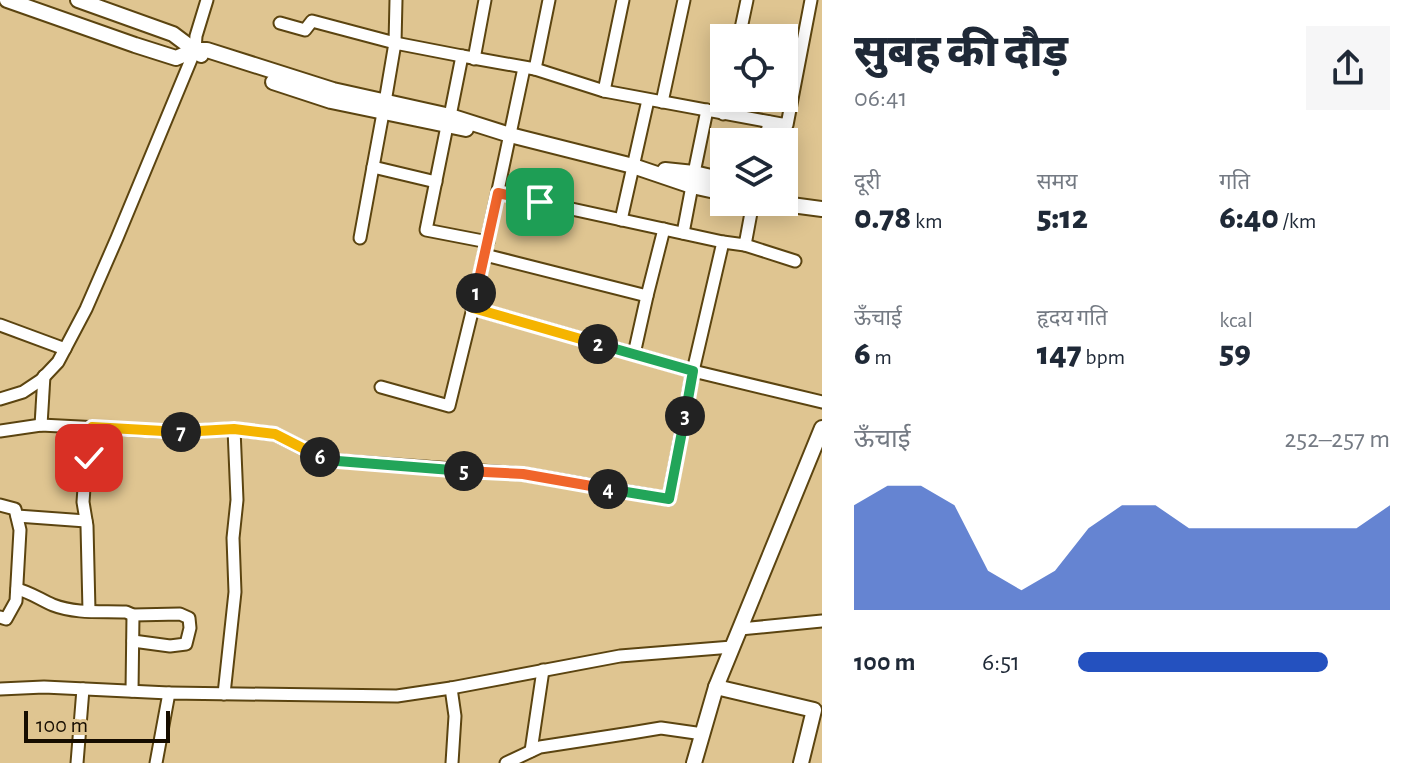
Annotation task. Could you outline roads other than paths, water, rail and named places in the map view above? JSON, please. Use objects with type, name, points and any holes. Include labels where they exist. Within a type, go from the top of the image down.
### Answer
[{"type":"street","points":[[7,0],[176,58],[195,50]]},
{"type":"street","points":[[78,0],[173,34],[204,57],[331,101],[384,107],[510,135],[693,180],[710,187]]},
{"type":"street","points":[[0,399],[23,392],[58,362],[86,309],[195,50],[207,0]]},
{"type":"street","points":[[360,238],[395,43],[396,0]]},
{"type":"street","points":[[485,0],[448,121],[426,230],[488,242]]},
{"type":"street","points":[[381,387],[449,406],[510,135],[549,0]]},
{"type":"street","points":[[604,91],[623,0]]},
{"type":"street","points":[[662,102],[684,0]]},
{"type":"street","points":[[742,24],[747,0]]},
{"type":"street","points":[[280,23],[305,30],[312,21],[395,43],[530,69],[604,91],[787,125],[811,0],[822,2]]},
{"type":"street","points":[[621,220],[648,100]]},
{"type":"street","points":[[683,233],[707,110]]},
{"type":"street","points":[[768,128],[769,122]]},
{"type":"street","points":[[373,167],[436,182]]},
{"type":"street","points":[[693,180],[710,180]]},
{"type":"street","points":[[498,193],[745,245],[795,261]]},
{"type":"street","points":[[798,201],[822,209]]},
{"type":"street","points":[[798,206],[822,209]]},
{"type":"street","points":[[745,245],[750,216]]},
{"type":"street","points":[[634,354],[664,229]]},
{"type":"street","points":[[0,431],[41,425],[177,432],[234,429],[275,434],[325,460],[523,474],[669,499],[693,371],[723,242]]},
{"type":"street","points":[[485,255],[647,296]]},
{"type":"street","points":[[473,308],[693,371],[822,402]]},
{"type":"street","points":[[0,325],[65,349]]},
{"type":"street","points":[[41,425],[44,376]]},
{"type":"street","points":[[89,611],[83,502],[92,427]]},
{"type":"street","points":[[694,763],[716,687],[822,428]]},
{"type":"street","points":[[224,694],[235,592],[233,538],[237,500],[234,429]]},
{"type":"street","points":[[0,505],[15,509],[20,530],[16,601],[6,619],[0,617]]},
{"type":"street","points":[[17,516],[86,521]]},
{"type":"street","points":[[17,589],[73,610],[126,612],[133,615],[180,614],[189,618],[186,644],[170,646],[133,641]]},
{"type":"street","points":[[132,691],[133,615]]},
{"type":"street","points":[[740,629],[822,621]]},
{"type":"street","points":[[0,689],[44,687],[169,693],[397,696],[620,656],[732,647]]},
{"type":"street","points":[[531,751],[543,670]]},
{"type":"street","points":[[716,687],[814,710],[817,722],[801,763]]},
{"type":"street","points":[[451,688],[455,716],[452,763]]},
{"type":"street","points":[[77,763],[83,689]]},
{"type":"street","points":[[156,763],[169,693]]},
{"type":"street","points":[[506,763],[540,747],[661,728],[703,734]]}]
